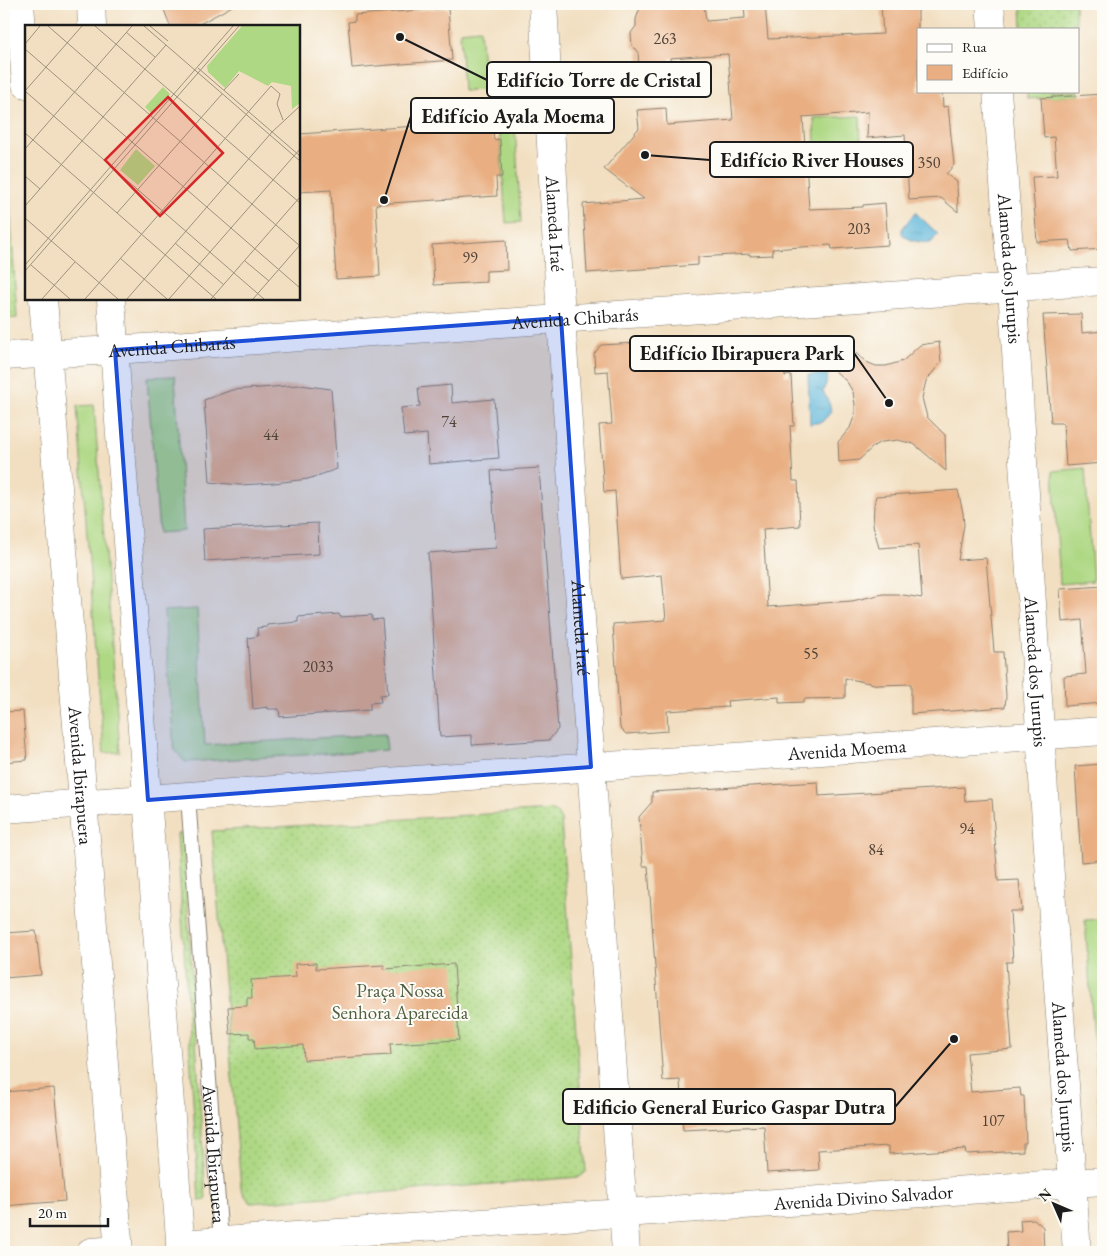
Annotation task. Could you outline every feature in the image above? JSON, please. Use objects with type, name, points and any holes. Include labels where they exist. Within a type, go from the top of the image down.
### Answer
[{"type":"street","points":[[20,4],[25,71]]},
{"type":"street","points":[[91,4],[92,25]]},
{"type":"street","name":"Alameda Iraé","points":[[543,4],[561,318],[626,1252]]},
{"type":"street","points":[[990,4],[992,28]]},
{"type":"street","name":"Alameda dos Jurupis","points":[[997,92],[1077,1252]]},
{"type":"street","name":"Avenida Chibarás","points":[[4,356],[48,352],[115,350],[1103,280]]},
{"type":"street","name":"Avenida Ibirapuera","points":[[43,300],[119,1251]]},
{"type":"street","points":[[111,300],[181,1248],[221,1241],[623,1214]]},
{"type":"street","name":"Avenida Moema","points":[[591,767],[1103,731]]},
{"type":"street","points":[[4,809],[591,767]]},
{"type":"street","name":"Avenida Divino Salvador","points":[[623,1214],[1103,1181]]},
{"type":"street","points":[[91,1252],[119,1251]]},
{"type":"lane","name":"Avenida Ibirapuera","points":[[188,797],[221,1241]]},
{"type":"highlighted area","points":[[561,318],[591,767],[148,800],[115,350]]},
{"type":"green space","points":[[1021,4],[1075,4],[1076,28],[1022,28]]},
{"type":"green space","points":[[480,29],[485,90],[463,91],[460,31]]},
{"type":"green space","points":[[1027,92],[1079,92],[1079,96],[1027,99]]},
{"type":"green space","points":[[513,95],[521,222],[506,223],[497,96]]},
{"type":"green space","points":[[4,105],[17,318],[4,319]]},
{"type":"green space","points":[[860,116],[861,144],[815,146],[814,118]]},
{"type":"green space","points":[[175,376],[184,531],[159,533],[147,377]]},
{"type":"green space","points":[[94,405],[120,752],[104,753],[77,406]]},
{"type":"green space","points":[[1085,468],[1093,581],[1060,584],[1053,471]]},
{"type":"green space","points":[[197,609],[205,745],[385,734],[387,750],[185,762],[174,749],[164,611]]},
{"type":"green space","name":"Praça Nossa Senhora Aparecida","points":[[551,810],[557,813],[561,820],[586,1172],[580,1177],[251,1203],[241,1188],[212,831]]},
{"type":"green space","points":[[183,833],[206,1200],[199,1201],[177,834]]},
{"type":"green space","points":[[1103,919],[1103,1140],[1101,1138],[1085,920]]},
{"type":"water","points":[[915,212],[938,234],[931,243],[912,240],[902,234],[902,229]]},
{"type":"water","points":[[828,374],[823,391],[830,405],[831,412],[822,422],[810,424],[808,375]]},
{"type":"building","points":[[162,4],[236,4],[198,25],[170,25]]},
{"type":"building","points":[[658,4],[658,7],[704,4],[706,21],[745,18],[744,4],[765,4],[768,39],[883,34],[881,4],[918,4],[917,92],[942,92],[943,107],[948,106],[954,165],[946,174],[957,182],[958,212],[941,198],[909,200],[905,135],[867,138],[868,112],[803,117],[809,209],[863,207],[863,205],[885,203],[888,245],[832,249],[831,245],[772,249],[773,255],[750,256],[750,254],[698,257],[698,265],[587,273],[583,204],[644,199],[604,169],[639,128],[637,110],[666,108],[667,125],[733,120],[728,54],[670,58],[671,68],[642,70],[639,68],[638,51],[632,46],[631,33],[636,26],[636,19],[641,5]]},
{"type":"building","points":[[448,8],[452,60],[352,68],[348,22],[355,21],[355,15]]},
{"type":"building","points":[[1103,94],[1103,249],[1072,251],[1070,240],[1037,242],[1032,177],[1057,176],[1054,137],[1044,138],[1041,98]]},
{"type":"building","points":[[492,121],[494,140],[500,139],[502,177],[496,177],[497,196],[376,204],[380,276],[336,279],[331,190],[300,192],[300,134]]},
{"type":"building","points":[[506,240],[507,270],[486,271],[486,282],[434,285],[432,245]]},
{"type":"building","points":[[1081,314],[1082,333],[1103,331],[1103,463],[1066,466],[1063,423],[1051,423],[1043,315]]},
{"type":"building","points":[[703,339],[704,353],[750,350],[750,355],[779,353],[780,363],[784,362],[785,376],[791,375],[794,426],[790,426],[793,481],[798,481],[800,526],[763,529],[768,607],[852,601],[883,594],[922,598],[918,545],[879,548],[873,525],[876,496],[958,490],[964,525],[958,560],[986,558],[994,652],[1003,652],[1005,707],[911,714],[911,684],[879,685],[845,678],[845,698],[804,699],[804,702],[779,703],[779,697],[727,701],[728,707],[667,711],[668,731],[626,734],[620,728],[613,624],[666,620],[662,575],[621,579],[615,491],[604,492],[599,425],[612,424],[608,371],[595,372],[594,354],[601,345]]},
{"type":"building","points":[[939,342],[941,362],[926,381],[922,398],[927,417],[945,435],[946,471],[914,444],[898,440],[875,445],[859,460],[839,462],[838,442],[850,428],[855,414],[855,405],[853,392],[847,382],[833,369],[831,351],[851,349],[866,362],[876,366],[886,366],[903,361],[920,345]]},
{"type":"building","points":[[300,385],[331,389],[337,469],[308,479],[274,483],[240,485],[210,482],[204,400],[232,390]]},
{"type":"building","points":[[451,385],[452,403],[494,399],[499,458],[429,464],[427,434],[404,436],[401,408],[420,406],[418,388]]},
{"type":"building","points":[[539,468],[558,729],[549,740],[472,745],[472,735],[440,737],[428,553],[496,548],[491,471]]},
{"type":"building","points":[[318,523],[319,554],[205,561],[203,529]]},
{"type":"building","points":[[1103,586],[1103,703],[1065,706],[1064,676],[1086,674],[1082,620],[1062,622],[1060,589]]},
{"type":"building","points":[[339,614],[340,617],[372,615],[372,620],[382,619],[388,694],[380,695],[381,702],[370,703],[370,710],[280,717],[279,709],[268,709],[268,707],[253,709],[248,638],[258,636],[257,628],[267,627],[267,625],[298,622],[298,617]]},
{"type":"building","points":[[23,711],[27,760],[4,762],[4,712]]},
{"type":"building","points":[[1103,764],[1103,860],[1081,862],[1075,766]]},
{"type":"building","points":[[818,782],[819,796],[964,787],[965,801],[992,799],[998,881],[1019,880],[1022,911],[1010,911],[1013,962],[1006,962],[1012,1049],[967,1053],[971,1092],[1020,1088],[1021,1096],[1024,1096],[1026,1143],[1023,1143],[1023,1151],[966,1154],[965,1149],[889,1154],[889,1146],[818,1150],[819,1170],[767,1173],[764,1126],[683,1130],[680,1080],[663,1081],[648,866],[643,866],[639,817],[652,802],[652,792]]},
{"type":"building","points":[[36,931],[41,975],[4,978],[4,933]]},
{"type":"building","points":[[316,963],[316,969],[384,965],[384,969],[454,964],[459,1040],[390,1044],[391,1055],[304,1060],[303,1045],[255,1049],[254,1038],[249,1038],[249,1033],[230,1034],[228,1007],[247,1006],[247,998],[252,998],[251,980],[296,977],[295,964]]},
{"type":"building","points":[[54,1088],[65,1201],[4,1206],[4,1092]]},
{"type":"building","points":[[1034,1219],[1043,1227],[1044,1252],[1007,1252],[1006,1232],[1021,1231],[1020,1220]]},
{"type":"place","name":"Edifício Torre de Cristal","points":[[400,37]]},
{"type":"place","name":"Edifício River Houses","points":[[645,155]]},
{"type":"place","name":"Edifício Ayala Moema","points":[[384,200]]},
{"type":"place","name":"Edifício Ibirapuera Park","points":[[889,403]]},
{"type":"place","name":"Edificio General Eurico Gaspar Dutra","points":[[954,1039]]}]
